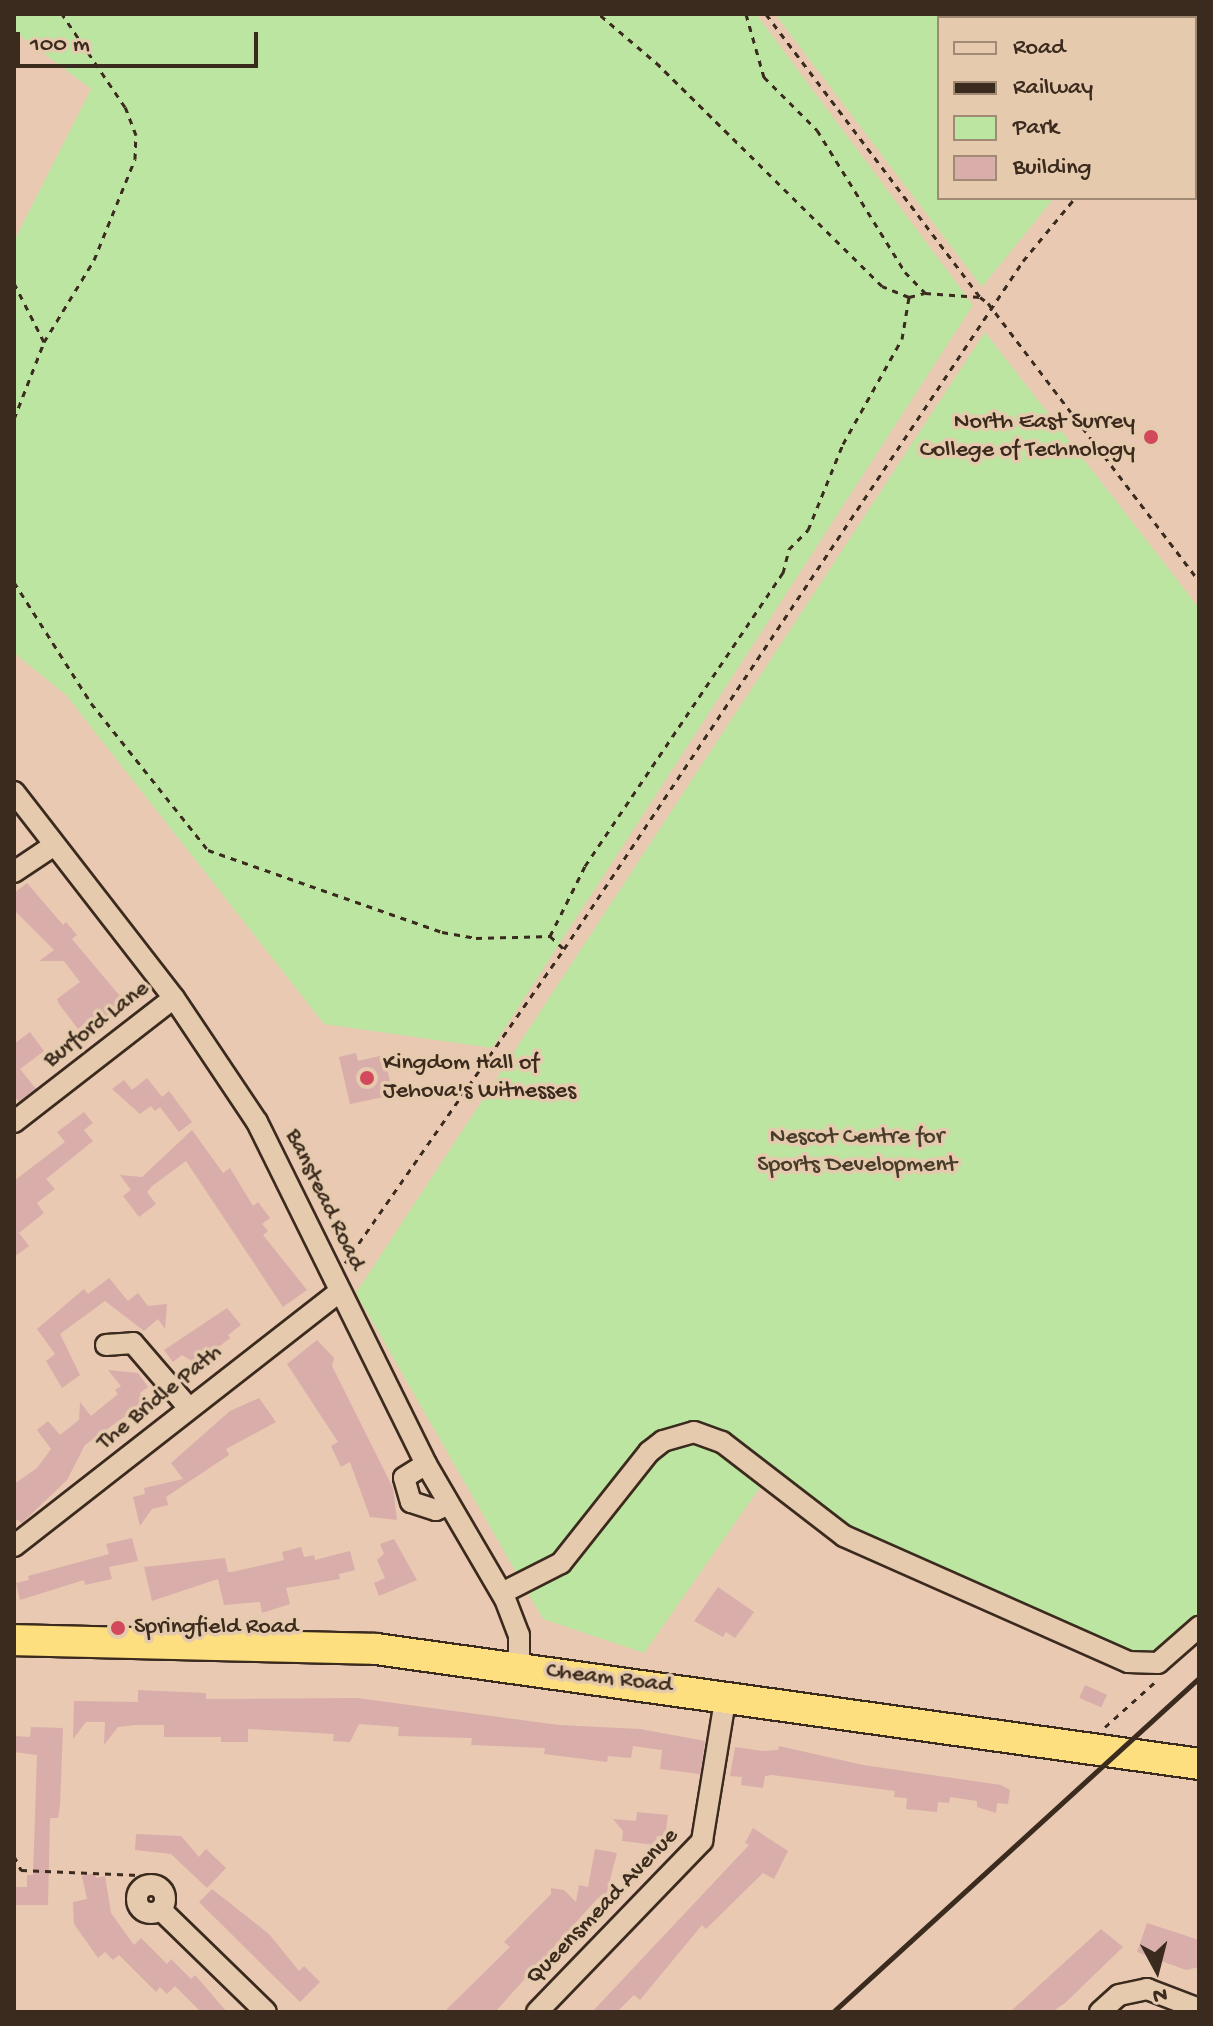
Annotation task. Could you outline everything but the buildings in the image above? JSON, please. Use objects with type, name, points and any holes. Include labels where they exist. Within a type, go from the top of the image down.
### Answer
[{"type":"highway","name":"Cheam Road","points":[[14,1640],[376,1649],[726,1694],[1199,1764]]},
{"type":"street","name":"Banstead Road","points":[[14,792],[174,998],[257,1122],[426,1464],[502,1593],[519,1635],[519,1667]]},
{"type":"street","points":[[14,872],[53,846]]},
{"type":"street","name":"Burford Lane","points":[[14,1122],[174,998]]},
{"type":"street","name":"The Bridle Path","points":[[14,1546],[340,1291]]},
{"type":"street","points":[[106,1345],[133,1343],[189,1408]]},
{"type":"street","points":[[502,1593],[561,1563],[649,1452],[663,1441],[694,1432],[722,1442],[844,1536],[1128,1662],[1158,1663],[1199,1627]]},
{"type":"street","points":[[426,1464],[404,1478],[411,1502],[436,1510],[449,1504]]},
{"type":"street","name":"Queensmead Avenue","points":[[537,2012],[702,1841],[726,1694]]},
{"type":"street","points":[[147,1885],[165,1894],[161,1910],[266,2012]]},
{"type":"street","points":[[1100,2012],[1119,1995],[1147,1989],[1199,2009]]},
{"type":"path","points":[[14,419],[44,342],[94,260],[135,159],[136,135],[125,107],[62,14]]},
{"type":"path","points":[[599,14],[660,66],[882,286],[909,297],[925,293],[980,297]]},
{"type":"path","points":[[746,14],[764,77],[817,130],[905,272],[925,293]]},
{"type":"path","points":[[766,14],[1199,581]]},
{"type":"path","points":[[340,1291],[343,1265],[564,949],[993,312],[1023,261],[1073,200]]},
{"type":"path","points":[[14,283],[44,342]]},
{"type":"path","points":[[550,936],[585,866],[783,573],[789,549],[808,530],[843,444],[902,339],[909,297]]},
{"type":"path","points":[[14,582],[91,703],[208,850],[442,932],[476,938],[550,936],[564,949]]},
{"type":"path","points":[[1082,1748],[1164,1674]]},
{"type":"path","points":[[14,1856],[21,1870],[139,1875],[147,1885]]},
{"type":"green space","points":[[14,14],[756,14],[973,305],[492,1048],[324,1024],[66,695],[14,653],[14,241],[91,89],[14,31]]},
{"type":"green space","points":[[775,14],[1199,14],[1197,20],[1197,16],[937,16],[937,200],[1052,200],[982,287]]},
{"type":"green space","name":"Nescot Centre for Sports Development","points":[[985,332],[1199,608],[1199,1639],[1157,1676],[763,1483],[644,1653],[543,1619],[356,1293]]},
{"type":"railway","points":[[833,2012],[1199,1678]]},
{"type":"place","name":"North East Surrey College of Technology","points":[[1151,437]]},
{"type":"place","name":"Kingdom Hall of Jehova's Witnesses","points":[[367,1078]]},
{"type":"place","name":"Springfield Road","points":[[118,1628]]}]
